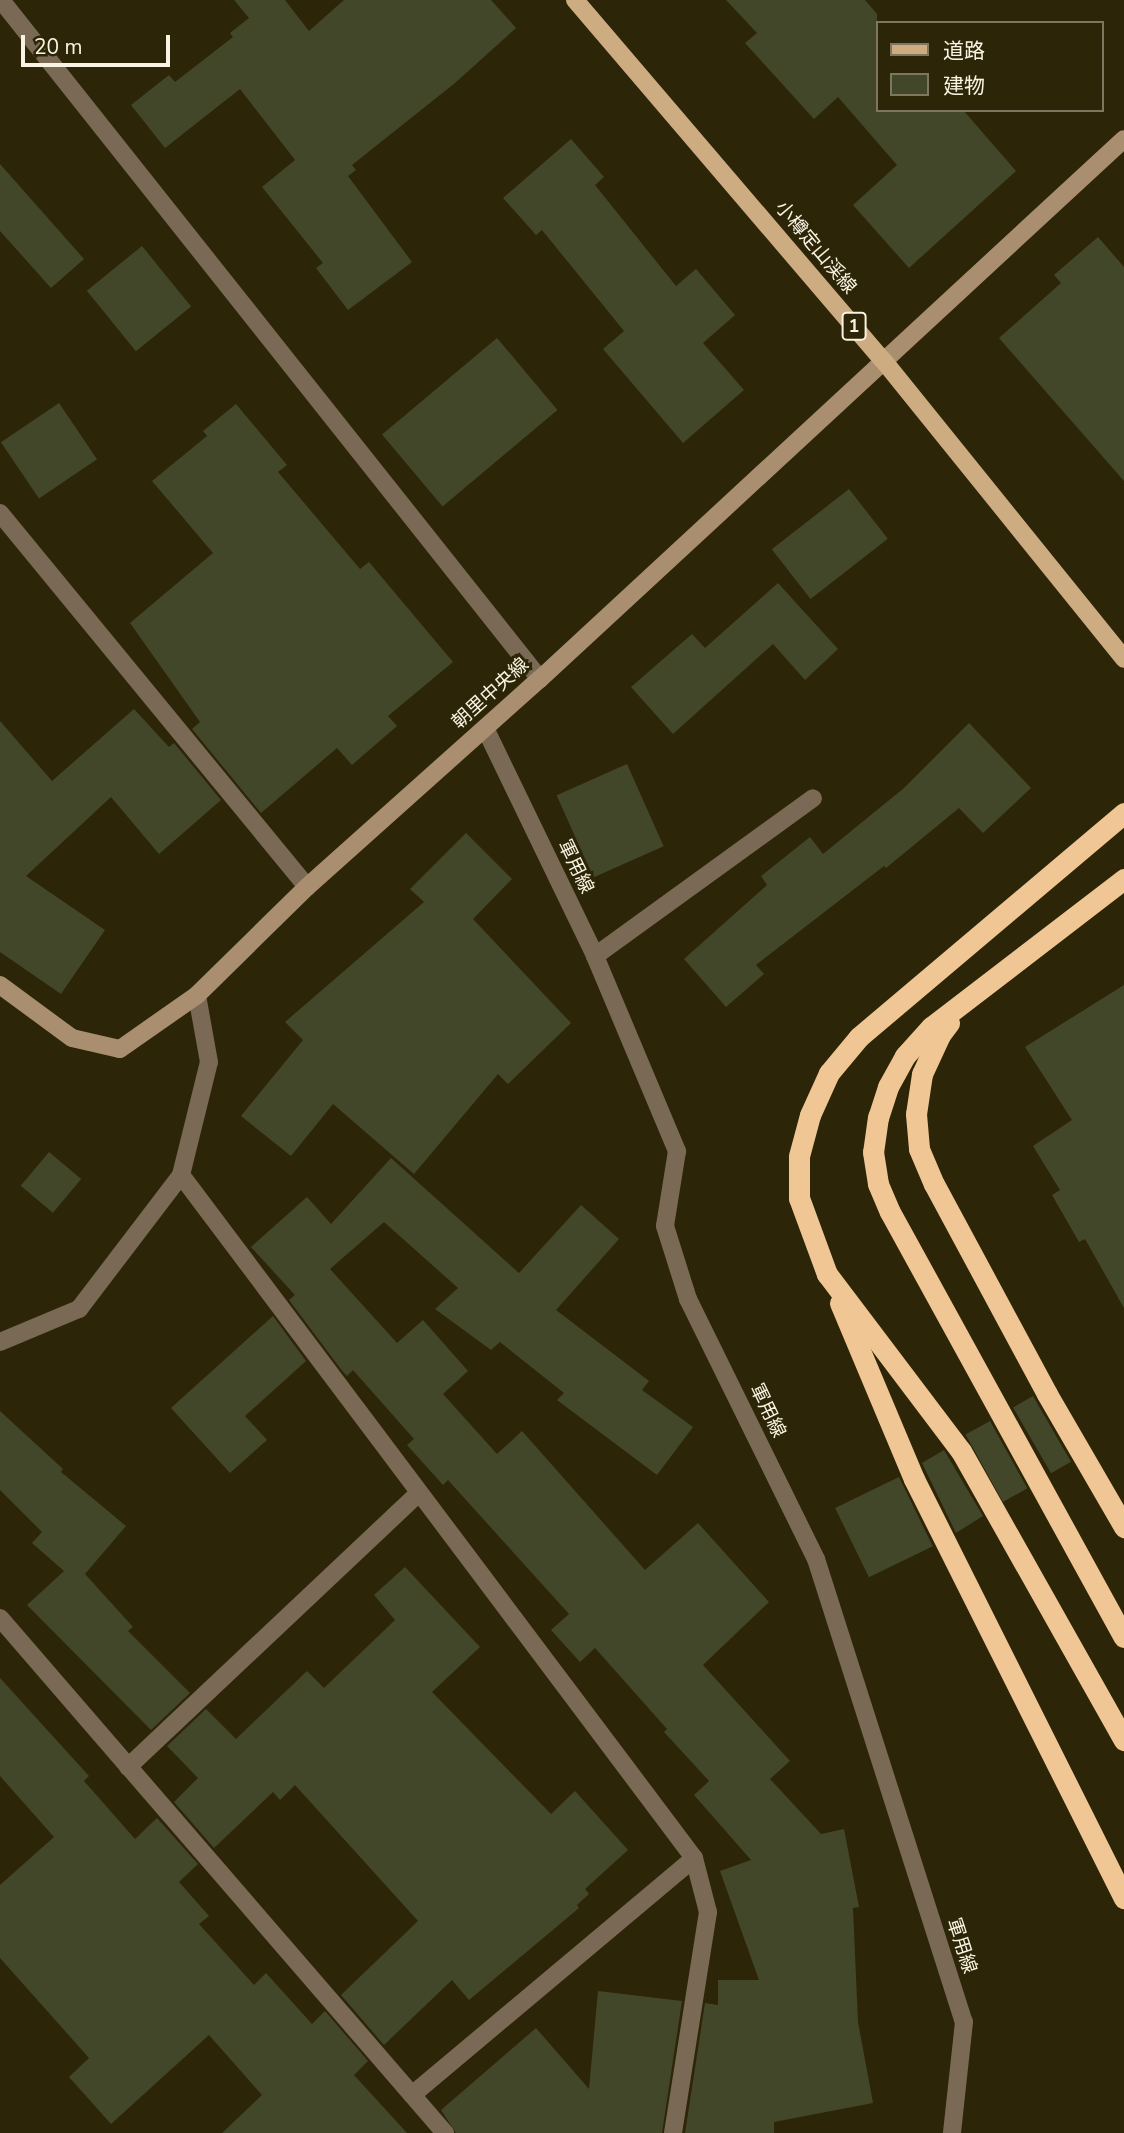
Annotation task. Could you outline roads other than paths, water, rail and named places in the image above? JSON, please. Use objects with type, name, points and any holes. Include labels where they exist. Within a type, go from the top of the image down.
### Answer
[{"type":"highway","points":[[1124,813],[859,1037],[830,1073],[810,1115],[799,1156],[799,1198],[827,1274],[914,1479],[1124,1898]]},
{"type":"highway","points":[[1124,879],[931,1027],[905,1056],[888,1087],[878,1116],[873,1152],[878,1184],[967,1354],[1124,1637]]},
{"type":"highway","points":[[973,994],[940,1035],[922,1074],[916,1114],[919,1149],[934,1184],[1041,1382],[1124,1527]]},
{"type":"highway","points":[[827,1274],[961,1451],[1124,1740]]},
{"type":"main road","name":"小樽定山渓線","points":[[575,0],[883,360],[1124,659]]},
{"type":"street","points":[[1,0],[540,679]]},
{"type":"street","name":"朝里中央線","points":[[0,985],[72,1038],[120,1049],[197,995],[307,887],[540,679],[1124,139]]},
{"type":"street","points":[[0,513],[307,887]]},
{"type":"street","name":"軍用線","points":[[485,729],[595,956],[677,1151],[665,1226],[688,1299],[816,1559],[964,2022],[952,2133]]},
{"type":"street","points":[[595,956],[813,798]]},
{"type":"street","points":[[0,1342],[79,1309],[181,1175],[209,1062],[197,995]]},
{"type":"street","points":[[181,1175],[694,1858],[708,1912],[673,2133]]},
{"type":"street","points":[[128,1767],[418,1494]]},
{"type":"street","points":[[0,1618],[445,2133]]},
{"type":"street","points":[[412,2095],[694,1858]]}]
